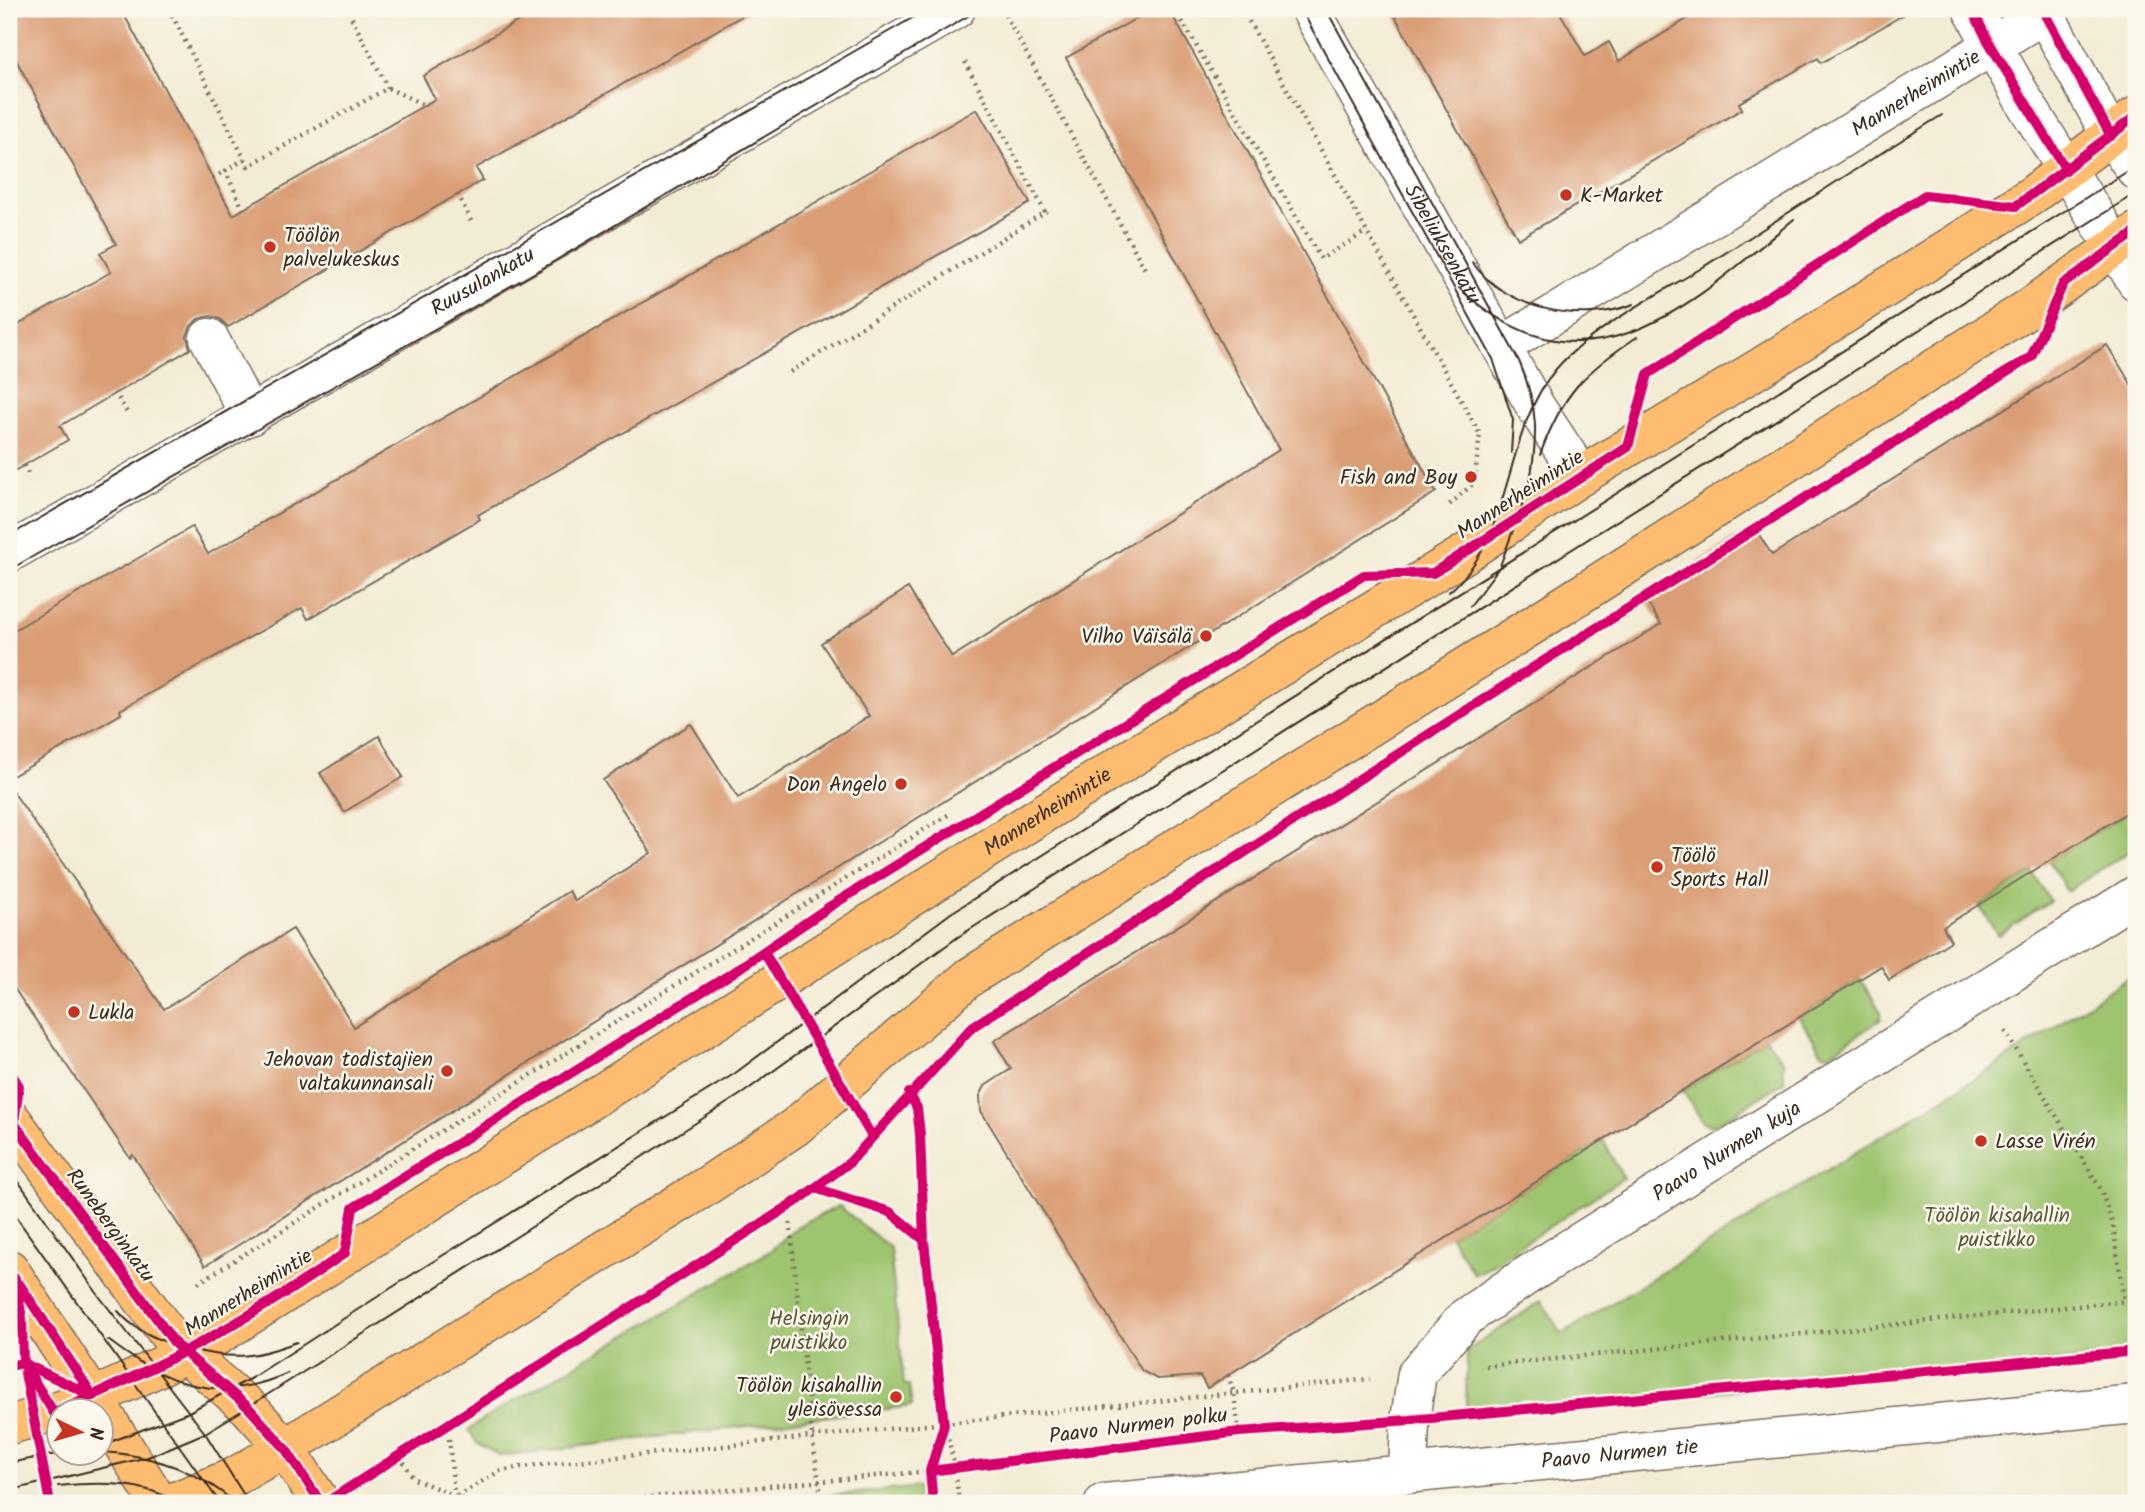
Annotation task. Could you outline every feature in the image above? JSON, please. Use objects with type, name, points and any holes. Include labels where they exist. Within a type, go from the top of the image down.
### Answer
[{"type":"main road","name":"Mannerheimintie","points":[[114,1396],[1131,758],[1463,555],[1581,476],[1761,367],[2016,206],[2123,126]]},
{"type":"main road","points":[[171,1503],[234,1477],[285,1448],[705,1187],[794,1126],[971,976],[1571,600],[2029,308],[2125,239]]},
{"type":"main road","name":"Runeberginkatu","points":[[9,1116],[131,1287],[185,1353],[248,1407],[285,1448],[321,1503]]},
{"type":"main road","points":[[9,1269],[92,1396]]},
{"type":"main road","name":"Mannerheimintie","points":[[9,1425],[46,1417]]},
{"type":"main road","points":[[116,1435],[159,1503]]},
{"type":"street","name":"Sibeliuksenkatu","points":[[1311,9],[1535,406],[1581,476]]},
{"type":"street","points":[[1972,9],[2066,170],[2125,239],[2136,281]]},
{"type":"street","points":[[2043,11],[2123,126],[2136,170]]},
{"type":"street","name":"Mannerheimintie","points":[[1502,346],[1992,47],[2043,11]]},
{"type":"street","name":"Ruusulankatu","points":[[9,553],[948,13]]},
{"type":"street","points":[[209,338],[250,416]]},
{"type":"street","name":"Paavo Nurmen kuja","points":[[1417,1373],[1466,1317],[1526,1276],[2136,895]]},
{"type":"street","points":[[1408,1474],[1410,1420],[1417,1373]]},
{"type":"street","name":"Paavo Nurmen tie","points":[[1104,1503],[2136,1404]]},
{"type":"path","points":[[169,9],[248,166],[388,88]]},
{"type":"path","points":[[347,9],[388,88],[424,105]]},
{"type":"path","points":[[1001,9],[1145,270]]},
{"type":"path","points":[[1175,9],[1321,259],[1367,231]]},
{"type":"path","points":[[1242,9],[1480,434],[1474,484],[1447,507]]},
{"type":"path","points":[[790,372],[1045,212],[948,13]]},
{"type":"path","points":[[213,178],[245,159]]},
{"type":"path","points":[[225,170],[243,209]]},
{"type":"path","points":[[458,194],[471,221]]},
{"type":"path","points":[[116,392],[129,416]]},
{"type":"path","points":[[24,466],[28,474]]},
{"type":"path","points":[[198,1283],[953,811]]},
{"type":"path","points":[[1983,993],[2100,1188],[2113,1224],[2124,1301]]},
{"type":"path","points":[[789,1223],[822,1503]]},
{"type":"path","points":[[445,1503],[499,1471],[812,1435],[944,1425],[1417,1373],[2136,1300]]},
{"type":"path","points":[[1228,1375],[1234,1393],[1238,1432]]},
{"type":"path","points":[[943,1412],[955,1467],[959,1503]]},
{"type":"path","points":[[937,1448],[944,1425]]},
{"type":"path","points":[[449,1439],[452,1446],[455,1503]]},
{"type":"path","points":[[400,1456],[414,1479],[474,1503]]},
{"type":"path","points":[[588,1503],[969,1466]]},
{"type":"green space","points":[[2136,807],[2136,847],[2067,891],[2049,861]]},
{"type":"green space","points":[[2032,872],[2050,901],[1998,935],[1979,906]]},
{"type":"green space","name":"Töölön kisahallin puistikko","points":[[2136,972],[2136,1354],[1466,1414],[1467,1351],[1541,1301],[1562,1334],[1997,1065]]},
{"type":"green space","points":[[1860,979],[1881,1012],[1881,1019],[1830,1054],[1822,1053],[1799,1017]]},
{"type":"green space","points":[[1766,1038],[1784,1062],[1784,1082],[1717,1124],[1711,1126],[1703,1122],[1683,1091]]},
{"type":"green space","points":[[1603,1140],[1623,1178],[1481,1272],[1474,1274],[1450,1236]]},
{"type":"green space","name":"Helsingin puistikko","points":[[839,1206],[890,1248],[904,1385],[909,1385],[912,1406],[500,1456],[477,1443],[469,1430],[482,1420],[770,1251],[798,1226]]},
{"type":"green space","points":[[919,1487],[921,1503],[752,1503]]},
{"type":"building","points":[[9,9],[121,9],[233,215],[435,99],[423,76],[539,9],[754,9],[476,168],[483,180],[228,327],[220,319],[211,316],[198,319],[187,336],[190,349],[60,426],[68,440],[9,474],[9,330],[111,272],[100,253],[116,244],[9,47]]},
{"type":"building","points":[[1153,9],[1169,9],[1436,492],[205,1266],[133,1155],[130,1158],[9,981],[9,786],[164,1009],[293,929],[354,1027],[569,891],[575,901],[651,853],[603,780],[691,724],[738,798],[869,716],[821,643],[908,588],[952,657],[1279,450],[1066,58]]},
{"type":"building","points":[[1391,9],[1558,9],[1585,56],[1609,42],[1619,61],[1703,9],[1913,9],[1821,63],[1818,58],[1739,103],[1742,109],[1518,239]]},
{"type":"building","points":[[977,109],[1030,203],[478,515],[480,519],[308,619],[302,608],[120,710],[121,714],[9,778],[9,633],[192,527],[208,554]]},
{"type":"building","name":"Töölö Sports Hall","points":[[2107,345],[2136,392],[2136,807],[1943,927],[1951,941],[1889,980],[1881,966],[1207,1388],[1200,1376],[1157,1379],[1142,1371],[981,1111],[980,1096],[985,1086],[1011,1069],[994,1041],[1661,624],[1643,596],[1754,527],[1772,555]]},
{"type":"building","points":[[379,736],[403,777],[344,812],[320,773]]},
{"type":"tram line","points":[[9,536],[928,9]]},
{"type":"tram line","points":[[9,570],[548,265],[980,9]]},
{"type":"tram line","points":[[1301,9],[1493,359],[1513,420],[1511,453]]},
{"type":"tram line","points":[[1326,9],[1519,361],[1530,393],[1535,423],[1529,487]]},
{"type":"tram line","points":[[1449,592],[1470,569],[1486,543],[1498,514],[1526,423],[1539,395],[1556,369],[1570,355],[1624,314],[1700,269],[1942,115]]},
{"type":"tram line","points":[[116,1440],[189,1412],[253,1377],[734,1074],[951,913],[2136,166]]},
{"type":"tram line","points":[[16,1489],[148,1457],[205,1433],[248,1407],[743,1093],[958,937],[2136,193]]},
{"type":"tram line","points":[[1459,288],[1506,322],[1550,339],[1593,341],[1635,330],[1676,310],[1716,283],[1794,219]]},
{"type":"tram line","points":[[1472,262],[1504,292],[1546,309],[1591,313],[1634,304]]},
{"type":"tram line","points":[[1540,455],[1557,416],[1577,386],[1603,362],[1637,337]]},
{"type":"tram line","points":[[1470,606],[1500,566],[1532,478]]},
{"type":"tram line","points":[[9,1168],[99,1296],[205,1433],[249,1503]]},
{"type":"tram line","points":[[9,1207],[220,1503]]},
{"type":"tram line","points":[[118,1311],[129,1322],[161,1340],[217,1355],[250,1355],[297,1342]]},
{"type":"tram line","points":[[108,1340],[150,1368],[193,1385],[238,1388],[263,1383],[288,1373]]},
{"type":"tram line","points":[[116,1453],[139,1456],[173,1466],[205,1481],[235,1503]]},
{"type":"tram line","points":[[9,1463],[46,1456]]},
{"type":"tram line","points":[[58,1486],[89,1484],[136,1487],[179,1503]]},
{"type":"cycle path","points":[[1972,9],[1987,39],[2066,170]]},
{"type":"cycle path","points":[[2042,9],[2111,136]]},
{"type":"cycle path","points":[[91,1396],[168,1360],[275,1300],[345,1253],[353,1208],[729,975],[829,907],[1364,575],[1433,573],[1628,447],[1648,374],[1925,195],[2016,206],[2136,116]]},
{"type":"cycle path","points":[[325,1503],[800,1199],[850,1162],[972,1027],[1534,667],[2031,357],[2063,284],[2136,232]]},
{"type":"cycle path","points":[[764,952],[871,1135]]},
{"type":"cycle path","points":[[9,1070],[19,1086],[14,1123],[176,1345],[248,1407],[285,1448],[321,1503]]},
{"type":"cycle path","points":[[909,1093],[917,1108],[920,1134],[924,1240],[944,1425],[930,1471],[933,1503]]},
{"type":"cycle path","points":[[815,1188],[890,1212],[924,1240]]},
{"type":"cycle path","points":[[15,1278],[22,1318],[23,1363],[46,1400]]},
{"type":"cycle path","points":[[20,1285],[93,1396]]},
{"type":"cycle path","name":"Paavo Nurmen polku","points":[[930,1471],[1239,1432],[1410,1420],[2136,1351]]},
{"type":"cycle path","points":[[9,1366],[23,1363],[93,1396]]},
{"type":"cycle path","points":[[25,1373],[50,1503]]},
{"type":"place","name":"K-Market","points":[[1566,195]]},
{"type":"place","name":"Töölön palvelukeskus","points":[[270,247]]},
{"type":"place","name":"Fish and Boy","points":[[1471,477]]},
{"type":"place","name":"Vilho Väisälä","points":[[1206,636]]},
{"type":"place","name":"Don Angelo","points":[[901,784]]},
{"type":"place","name":"Töölö Sports Hall","points":[[1657,867]]},
{"type":"place","name":"Lukla","points":[[74,1012]]},
{"type":"place","name":"Jehovan todistajien valtakunnansali","points":[[447,1071]]},
{"type":"place","name":"Lasse Virén","points":[[1981,1141]]},
{"type":"place","name":"Töölön kisahallin yleisövessa","points":[[896,1397]]}]
